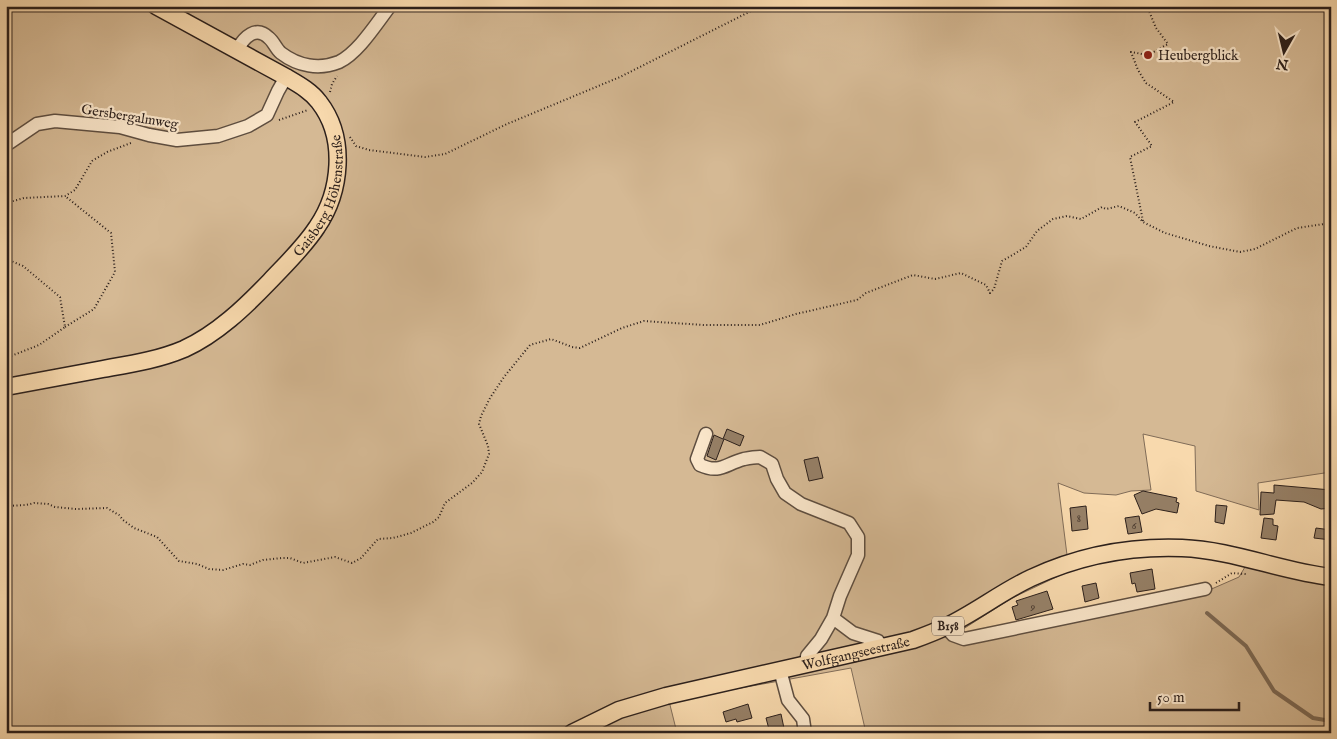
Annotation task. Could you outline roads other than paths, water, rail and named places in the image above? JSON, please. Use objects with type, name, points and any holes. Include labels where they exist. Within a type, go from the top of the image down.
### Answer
[{"type":"main road","name":"Gaisberg Höhenstraße","points":[[6,387],[144,362],[192,346],[210,335],[257,294],[309,238],[318,226],[329,203],[338,170],[336,142],[332,126],[323,107],[312,95],[286,77],[156,6]]},
{"type":"main road","name":"Wolfgangseestraße","points":[[572,733],[610,714],[640,703],[913,640],[946,627],[1030,578],[1080,559],[1142,548],[1182,548],[1221,552],[1294,571],[1331,577]]},
{"type":"street","points":[[237,50],[248,34],[259,32],[271,39],[279,52],[306,65],[326,66],[346,58],[390,6]]},
{"type":"street","name":"Gersbergalmweg","points":[[6,144],[37,124],[55,121],[102,124],[177,140],[228,134],[248,126],[267,115],[286,77]]},
{"type":"street","points":[[706,434],[697,459],[700,465],[710,469],[723,468],[743,459],[760,457],[772,464],[777,479],[785,493],[801,504],[849,523],[858,538],[858,555],[840,596],[834,618],[821,639],[806,656],[807,665]]},
{"type":"street","points":[[946,627],[953,635],[964,639],[1205,589]]},
{"type":"street","points":[[834,618],[853,633],[878,641],[882,648]]},
{"type":"street","points":[[780,670],[788,700],[803,719],[805,733]]},
{"type":"waterway","points":[[1207,613],[1246,646],[1274,691],[1313,718],[1331,721]]},
{"type":"place","name":"Heubergblick","points":[[1148,55]]}]
